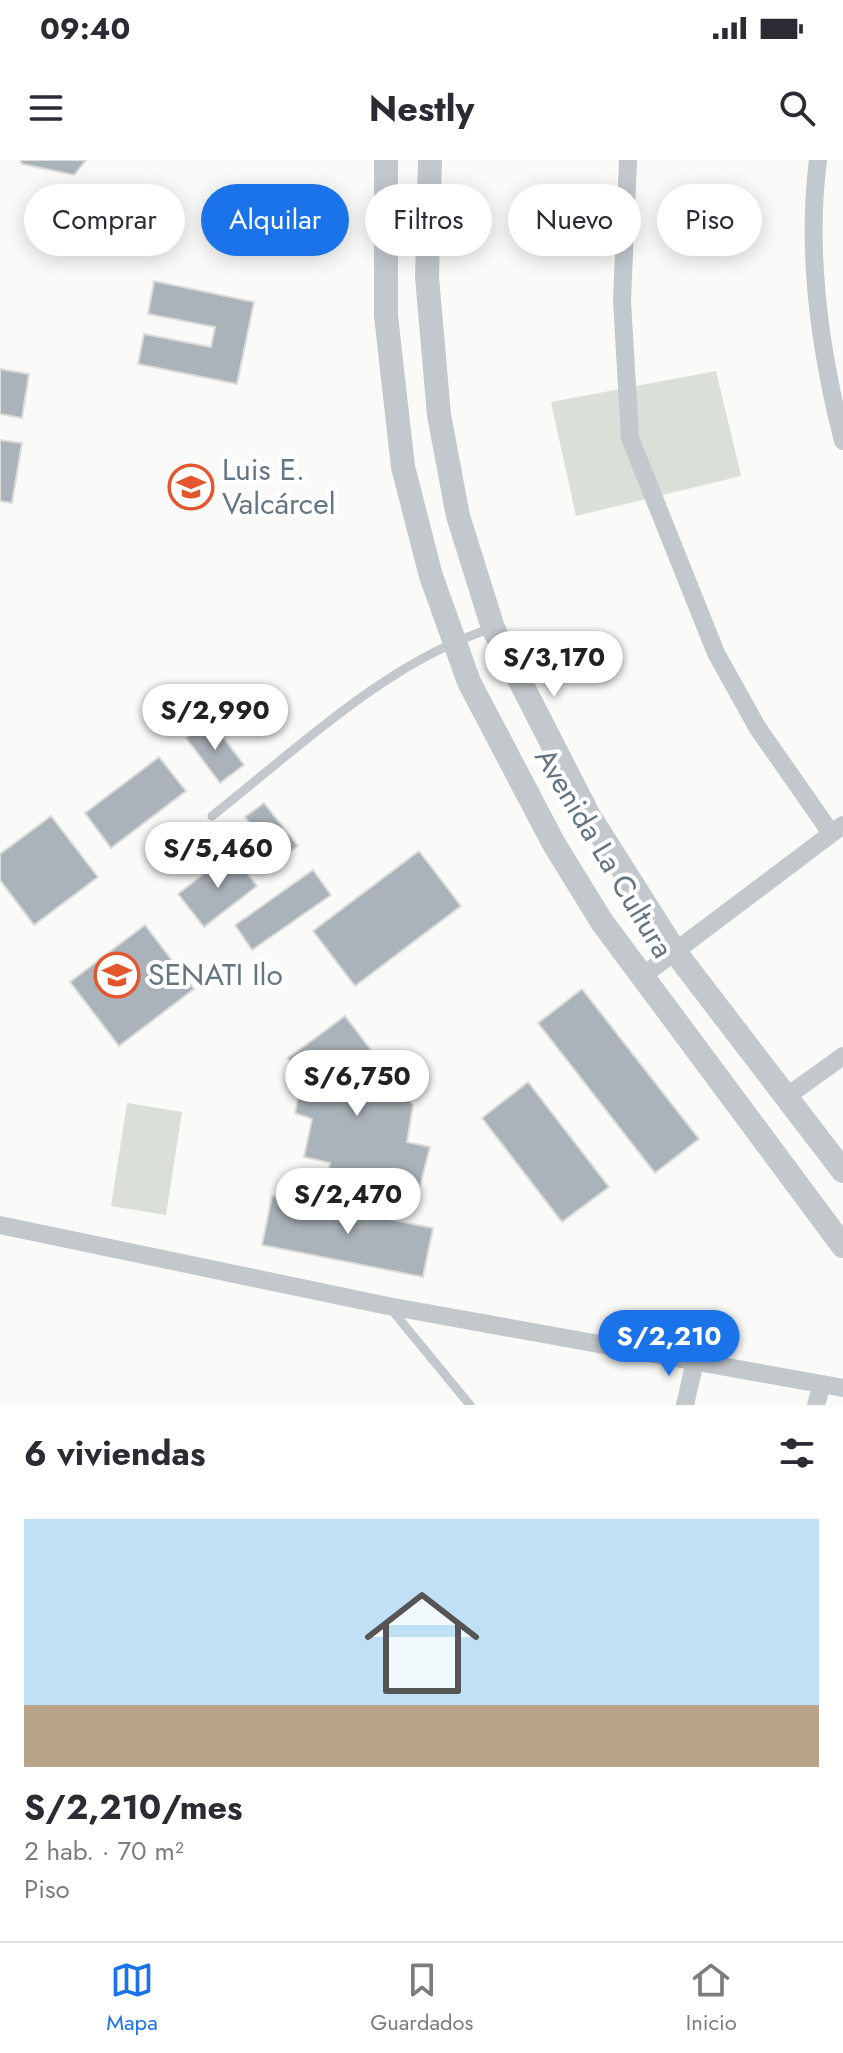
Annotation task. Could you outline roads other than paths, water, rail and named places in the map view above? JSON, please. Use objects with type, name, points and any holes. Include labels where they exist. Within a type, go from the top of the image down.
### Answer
[{"type":"street","name":"Avenida La Cultura","points":[[385,184],[386,160]]},
{"type":"street","name":"Avenida La Cultura","points":[[429,184],[430,160]]},
{"type":"street","points":[[628,160],[622,301],[630,438],[716,653],[757,727],[837,829],[641,977]]},
{"type":"street","points":[[818,160],[813,226],[821,333],[843,441]]},
{"type":"street","name":"Avenida La Cultura","points":[[385,256],[389,367],[403,467],[431,576],[469,682],[554,844],[641,977],[843,1246]]},
{"type":"street","name":"Avenida La Cultura","points":[[428,256],[432,359],[447,465],[468,553],[493,628],[589,816],[676,953],[843,1171]]},
{"type":"street","points":[[786,1097],[843,1056]]},
{"type":"street","points":[[0,1225],[388,1306],[843,1388]]},
{"type":"street","points":[[685,1405],[695,1361]]},
{"type":"street","points":[[816,1405],[822,1384]]},
{"type":"lane","points":[[212,816],[340,715],[427,654],[453,641],[493,628]]},
{"type":"lane","points":[[388,1306],[470,1405]]},
{"type":"place","name":"Luis E. Valcárcel","points":[[191,487]]},
{"type":"place","name":"SENATI Ilo","points":[[117,975]]}]
